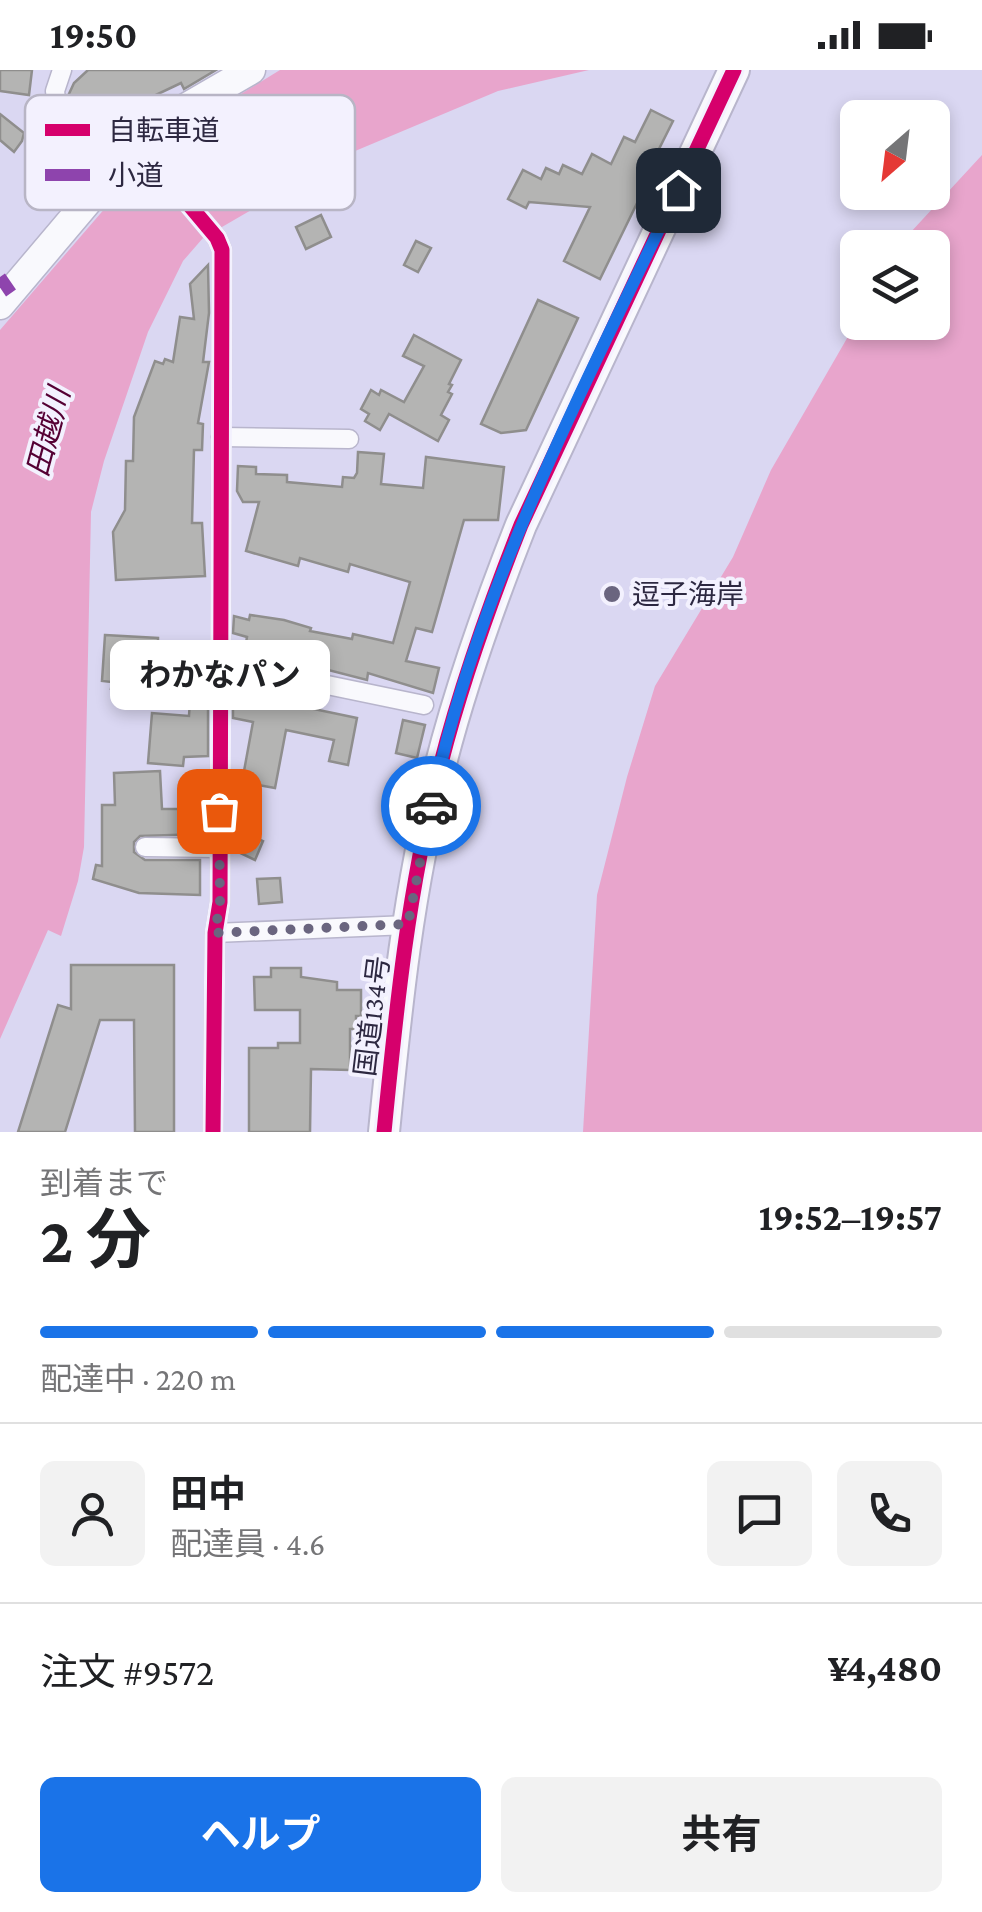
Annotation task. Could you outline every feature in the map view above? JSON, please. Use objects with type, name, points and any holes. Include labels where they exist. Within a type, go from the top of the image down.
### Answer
[{"type":"highway","name":"国道134号","points":[[384,1132],[408,924],[438,774],[460,690],[521,525],[734,70]]},
{"type":"main road","points":[[208,95],[251,70]]},
{"type":"main road","points":[[0,305],[80,210]]},
{"type":"street","points":[[56,95],[62,70]]},
{"type":"street","points":[[194,210],[218,238],[222,250],[220,902],[215,933],[213,1132]]},
{"type":"street","points":[[221,437],[349,439]]},
{"type":"street","points":[[221,663],[424,705]]},
{"type":"street","points":[[145,847],[219,848]]},
{"type":"street","points":[[215,933],[408,924]]},
{"type":"water","points":[[280,70],[589,70],[498,91],[355,151],[355,95],[239,95]]},
{"type":"water","points":[[982,155],[982,1132],[583,1132],[597,895],[655,686],[733,557],[771,470],[846,340],[950,340],[950,230],[913,230],[931,210],[950,210],[950,190]]},
{"type":"water","name":"田越川","points":[[104,210],[251,210],[203,238],[183,261],[148,332],[104,461],[91,512],[84,847],[78,881],[61,936],[48,930],[0,1039],[0,330]]},
{"type":"building","points":[[0,70],[32,70],[29,95],[0,91]]},
{"type":"building","points":[[88,70],[216,70],[184,89],[181,83],[156,95],[68,95],[74,83]]},
{"type":"building","points":[[651,110],[673,121],[600,279],[564,261],[590,207],[529,202],[526,208],[508,199],[523,170],[541,179],[546,168],[559,174],[563,165],[582,174],[592,154],[611,164],[624,137],[635,142]]},
{"type":"building","points":[[0,114],[24,133],[14,152],[0,140]]},
{"type":"building","points":[[321,215],[331,237],[306,249],[296,227]]},
{"type":"building","points":[[416,241],[431,248],[418,272],[404,265]]},
{"type":"building","points":[[208,265],[209,313],[203,362],[209,362],[198,423],[203,424],[202,450],[194,450],[192,523],[202,523],[205,576],[116,580],[113,532],[125,510],[126,461],[133,461],[134,417],[155,361],[173,362],[180,317],[194,319],[190,284]]},
{"type":"building","points":[[538,300],[578,318],[526,430],[501,433],[481,424]]},
{"type":"building","points":[[414,335],[461,360],[449,384],[452,385],[448,392],[452,394],[441,415],[449,420],[438,441],[389,414],[380,430],[365,421],[369,414],[361,409],[371,390],[379,395],[381,390],[404,402],[424,366],[403,356]]},
{"type":"building","points":[[358,452],[384,454],[381,484],[423,488],[426,457],[504,467],[498,520],[464,520],[432,632],[416,628],[406,661],[439,668],[433,693],[368,673],[367,680],[278,657],[277,662],[244,655],[247,637],[233,633],[234,616],[249,620],[250,615],[284,620],[311,628],[310,631],[352,639],[353,634],[393,643],[410,582],[350,564],[348,572],[300,558],[298,566],[246,551],[259,502],[243,502],[237,491],[238,466],[256,467],[256,474],[287,475],[287,482],[342,487],[343,477],[354,478],[357,473]]},
{"type":"building","points":[[105,635],[158,638],[158,678],[131,676],[130,691],[111,689],[112,682],[102,681]]},
{"type":"building","points":[[191,684],[208,685],[208,756],[184,757],[183,766],[148,763],[152,713],[189,716]]},
{"type":"building","points":[[233,692],[357,718],[348,765],[329,761],[334,740],[286,730],[275,788],[242,782],[253,722],[233,718]]},
{"type":"building","points":[[403,720],[425,725],[417,758],[396,753]]},
{"type":"building","points":[[160,771],[162,809],[191,809],[205,815],[205,834],[140,836],[134,842],[134,852],[145,860],[200,860],[200,895],[139,893],[93,879],[96,865],[102,866],[102,805],[115,805],[114,773]]},
{"type":"building","points":[[246,833],[263,841],[255,860],[238,852]]},
{"type":"building","points":[[280,878],[282,902],[259,904],[257,879]]},
{"type":"building","points":[[71,965],[174,965],[174,1132],[135,1132],[134,1020],[100,1020],[65,1132],[18,1132],[58,1005],[71,1009]]},
{"type":"building","points":[[271,968],[301,968],[301,977],[337,982],[337,990],[361,990],[361,1016],[356,1016],[356,1029],[350,1029],[350,1070],[311,1069],[310,1132],[249,1132],[249,1048],[300,1043],[300,1010],[255,1010],[254,977],[271,977]]},
{"type":"marked path","points":[[0,277],[11,293]]},
{"type":"cycle path","points":[[384,1132],[419,860],[466,678],[521,525],[734,70]]},
{"type":"cycle path","points":[[193,210],[222,250],[220,902],[215,933],[213,1132]]},
{"type":"way so far","points":[[219,811],[220,902],[215,933],[408,924],[431,806]]},
{"type":"place","name":"逗子海岸","points":[[612,594]]},
{"type":"place","name":"わかなパン","points":[[219,811]]},
{"type":"route","points":[[431,806],[460,690],[521,525],[678,190]]}]
